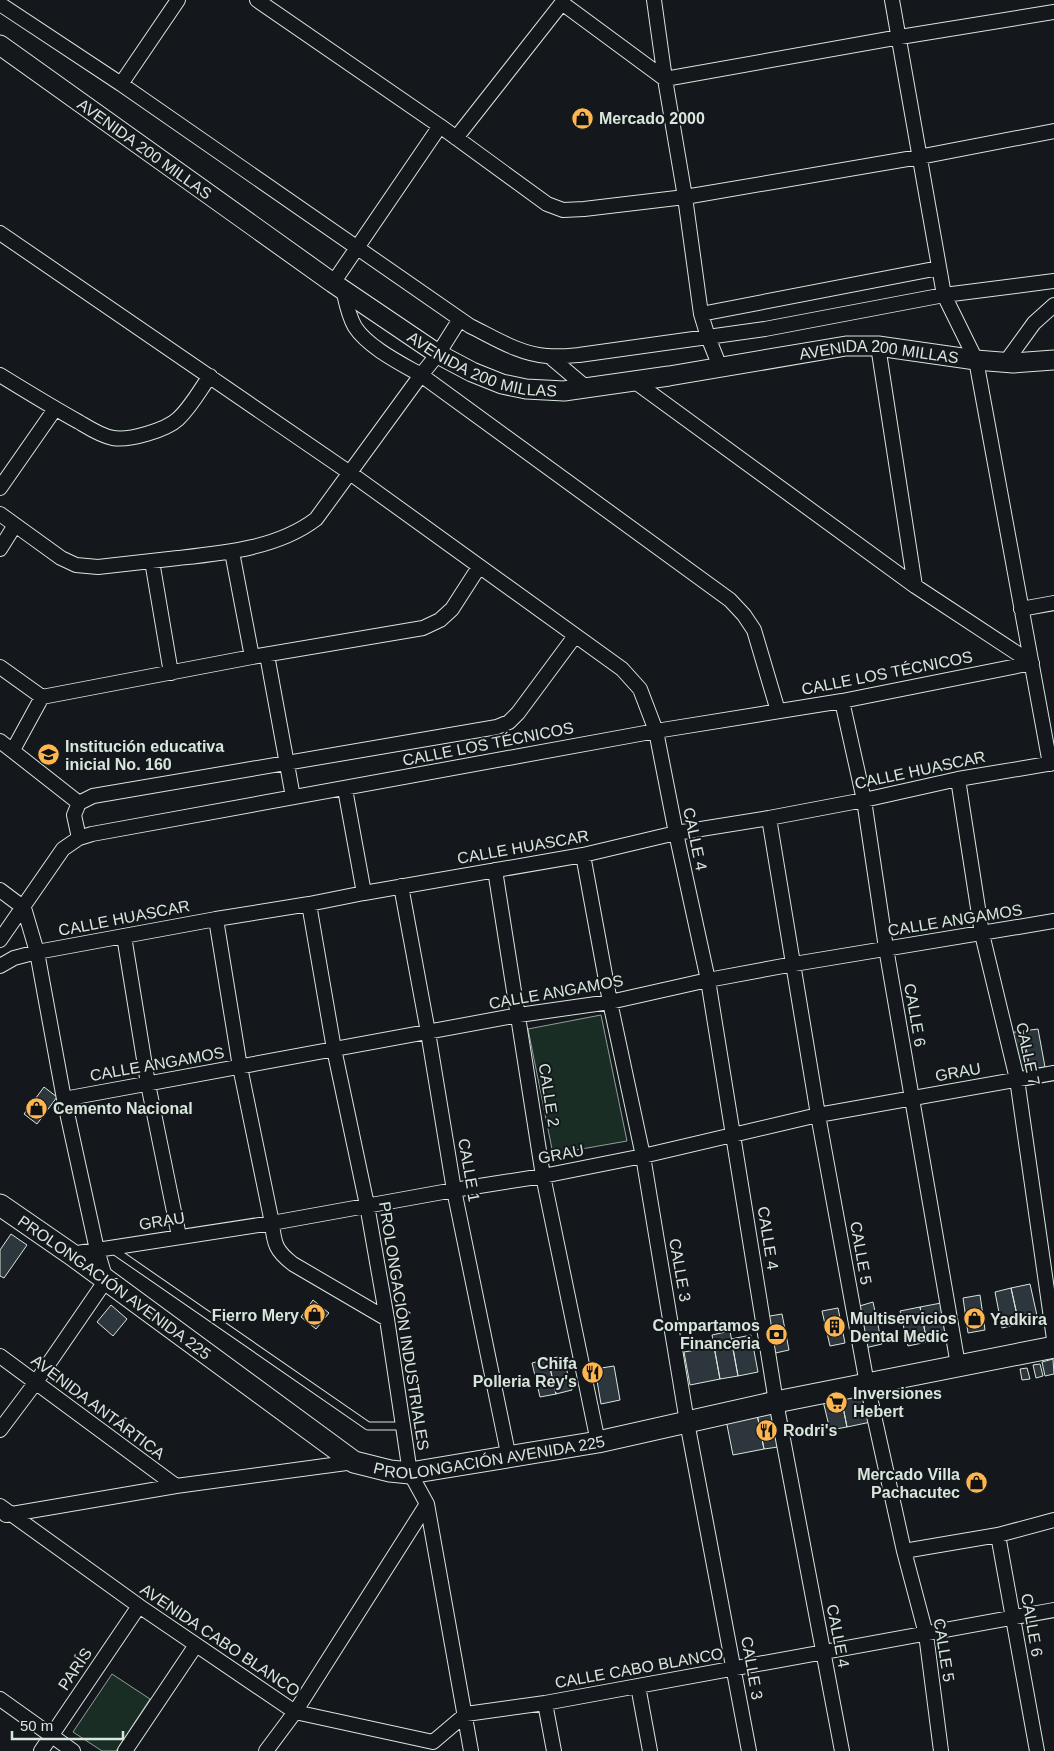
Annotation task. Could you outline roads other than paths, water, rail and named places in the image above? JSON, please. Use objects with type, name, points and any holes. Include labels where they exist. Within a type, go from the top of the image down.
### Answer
[{"type":"main road","name":"AVENIDA 200 MILLAS","points":[[2,50],[438,354],[472,372],[510,386],[546,391],[588,388],[846,346],[878,346],[1005,363],[1054,360]]},
{"type":"main road","name":"PROLONGACIÓN AVENIDA 225","points":[[0,1205],[71,1254],[354,1462],[390,1471],[410,1473],[598,1442],[776,1402],[1054,1347]]},
{"type":"street","points":[[121,84],[178,0]]},
{"type":"street","points":[[257,0],[440,126],[547,204],[563,210],[685,197],[919,157],[1054,131]]},
{"type":"street","points":[[654,0],[664,79],[685,197],[701,314],[720,367]]},
{"type":"street","points":[[892,0],[944,295],[976,360],[1021,609],[1052,763]]},
{"type":"street","points":[[456,138],[563,2],[664,79],[1054,12]]},
{"type":"street","points":[[0,4],[121,84],[470,326],[517,349],[549,356],[579,355],[765,329],[944,295],[1054,281]]},
{"type":"street","points":[[440,126],[357,248],[338,286],[355,326],[362,336],[392,358],[421,376],[730,600],[744,615],[754,630],[778,711]]},
{"type":"street","name":"CALLE 4","points":[[0,233],[350,474],[622,669],[640,689],[656,731],[708,980],[776,1402],[842,1751]]},
{"type":"street","points":[[701,314],[939,268]]},
{"type":"street","points":[[1005,363],[1034,323],[1054,305]]},
{"type":"street","points":[[0,514],[61,558],[76,564],[98,567],[232,552],[290,535],[303,529],[316,519],[438,354],[460,319]]},
{"type":"street","points":[[878,346],[915,586]]},
{"type":"street","points":[[549,356],[588,388]]},
{"type":"street","points":[[0,375],[56,410],[113,438],[130,438],[164,427],[177,420],[210,376]]},
{"type":"street","points":[[634,381],[915,586],[1032,663]]},
{"type":"street","points":[[0,488],[56,410]]},
{"type":"street","points":[[0,550],[15,526]]},
{"type":"street","points":[[232,552],[252,657]]},
{"type":"street","points":[[152,561],[171,672]]},
{"type":"street","points":[[0,666],[42,697],[252,657],[423,628],[440,620],[452,609],[479,568]]},
{"type":"street","points":[[1021,609],[1054,603]]},
{"type":"street","points":[[79,838],[74,815],[79,803],[93,796],[497,727],[509,722],[518,713],[575,636]]},
{"type":"street","points":[[267,655],[293,797]]},
{"type":"street","name":"CALLE LOS TÉCNICOS","points":[[0,940],[24,908],[63,849],[79,838],[109,830],[345,789],[656,731],[842,701],[1032,663]]},
{"type":"street","points":[[13,750],[42,697]]},
{"type":"street","name":"CALLE 6","points":[[842,701],[864,800],[886,948],[958,1365]]},
{"type":"street","points":[[0,741],[79,803]]},
{"type":"street","name":"CALLE HUASCAR","points":[[0,966],[14,958],[37,952],[216,918],[309,904],[364,892],[583,855],[676,833],[769,818],[864,800],[958,779],[1052,763]]},
{"type":"street","name":"CALLE 7","points":[[958,779],[982,934],[1017,1079],[1054,1339]]},
{"type":"street","points":[[345,789],[364,892]]},
{"type":"street","name":"CALLE 5","points":[[769,818],[818,1115],[867,1384],[904,1551],[926,1634],[941,1751]]},
{"type":"street","name":"CALLE 3","points":[[583,855],[610,1002],[642,1156],[688,1422],[749,1751]]},
{"type":"street","name":"CALLE 2","points":[[495,870],[543,1176],[598,1442]]},
{"type":"street","name":"CALLE 1","points":[[401,886],[428,1032],[454,1190],[508,1458]]},
{"type":"street","points":[[0,890],[24,908],[37,952],[64,1099],[103,1248],[106,1280],[36,1382],[0,1430]]},
{"type":"street","name":"PROLONGACIÓN INDUSTRIALES","points":[[309,904],[334,1049],[367,1205],[387,1319],[410,1473],[427,1504],[466,1714],[471,1751]]},
{"type":"street","points":[[216,918],[240,1067],[274,1240],[280,1254],[293,1264],[387,1319]]},
{"type":"street","name":"CALLE ANGAMOS","points":[[64,1099],[519,1015],[610,1002],[708,980],[794,964],[1054,922]]},
{"type":"street","points":[[124,936],[148,1084],[179,1236]]},
{"type":"street","name":"GRAU","points":[[71,1254],[272,1223],[367,1205],[543,1176],[642,1156],[818,1115],[1054,1073]]},
{"type":"street","name":"AVENIDA ANTÁRTICA","points":[[0,1356],[176,1486]]},
{"type":"street","points":[[4,1512],[354,1462]]},
{"type":"street","points":[[266,1751],[295,1712],[427,1504]]},
{"type":"street","name":"AVENIDA CABO BLANCO","points":[[4,1512],[196,1646],[295,1712],[429,1746],[466,1714]]},
{"type":"street","points":[[904,1551],[998,1535],[1054,1520]]},
{"type":"street","name":"CALLE 6","points":[[998,1535],[1037,1751]]},
{"type":"street","name":"PARÍS","points":[[41,1751],[139,1606]]},
{"type":"street","name":"CALLE CABO BLANCO","points":[[466,1714],[545,1703],[1054,1610]]},
{"type":"street","points":[[124,1751],[196,1646]]},
{"type":"street","points":[[638,1686],[650,1751]]},
{"type":"street","points":[[0,1699],[73,1751]]},
{"type":"street","points":[[545,1703],[554,1751]]},
{"type":"lane","points":[[103,1248],[368,1426],[404,1426]]},
{"type":"place","name":"Mercado 2000","points":[[583,118]]},
{"type":"place","name":"Institución educativa inicial No. 160","points":[[49,755]]},
{"type":"place","name":"Cemento Nacional","points":[[37,1108]]},
{"type":"place","name":"Fierro Mery","points":[[315,1315]]},
{"type":"place","name":"Yadkira","points":[[974,1319]]},
{"type":"place","name":"Multiservicios Dental Medic","points":[[834,1327]]},
{"type":"place","name":"Compartamos Financeria","points":[[776,1334]]},
{"type":"place","name":"Chifa Polleria Rey's","points":[[593,1372]]},
{"type":"place","name":"Inversiones Hebert","points":[[837,1402]]},
{"type":"place","name":"Rodri's","points":[[767,1430]]},
{"type":"place","name":"Mercado Villa Pachacutec","points":[[976,1483]]}]
